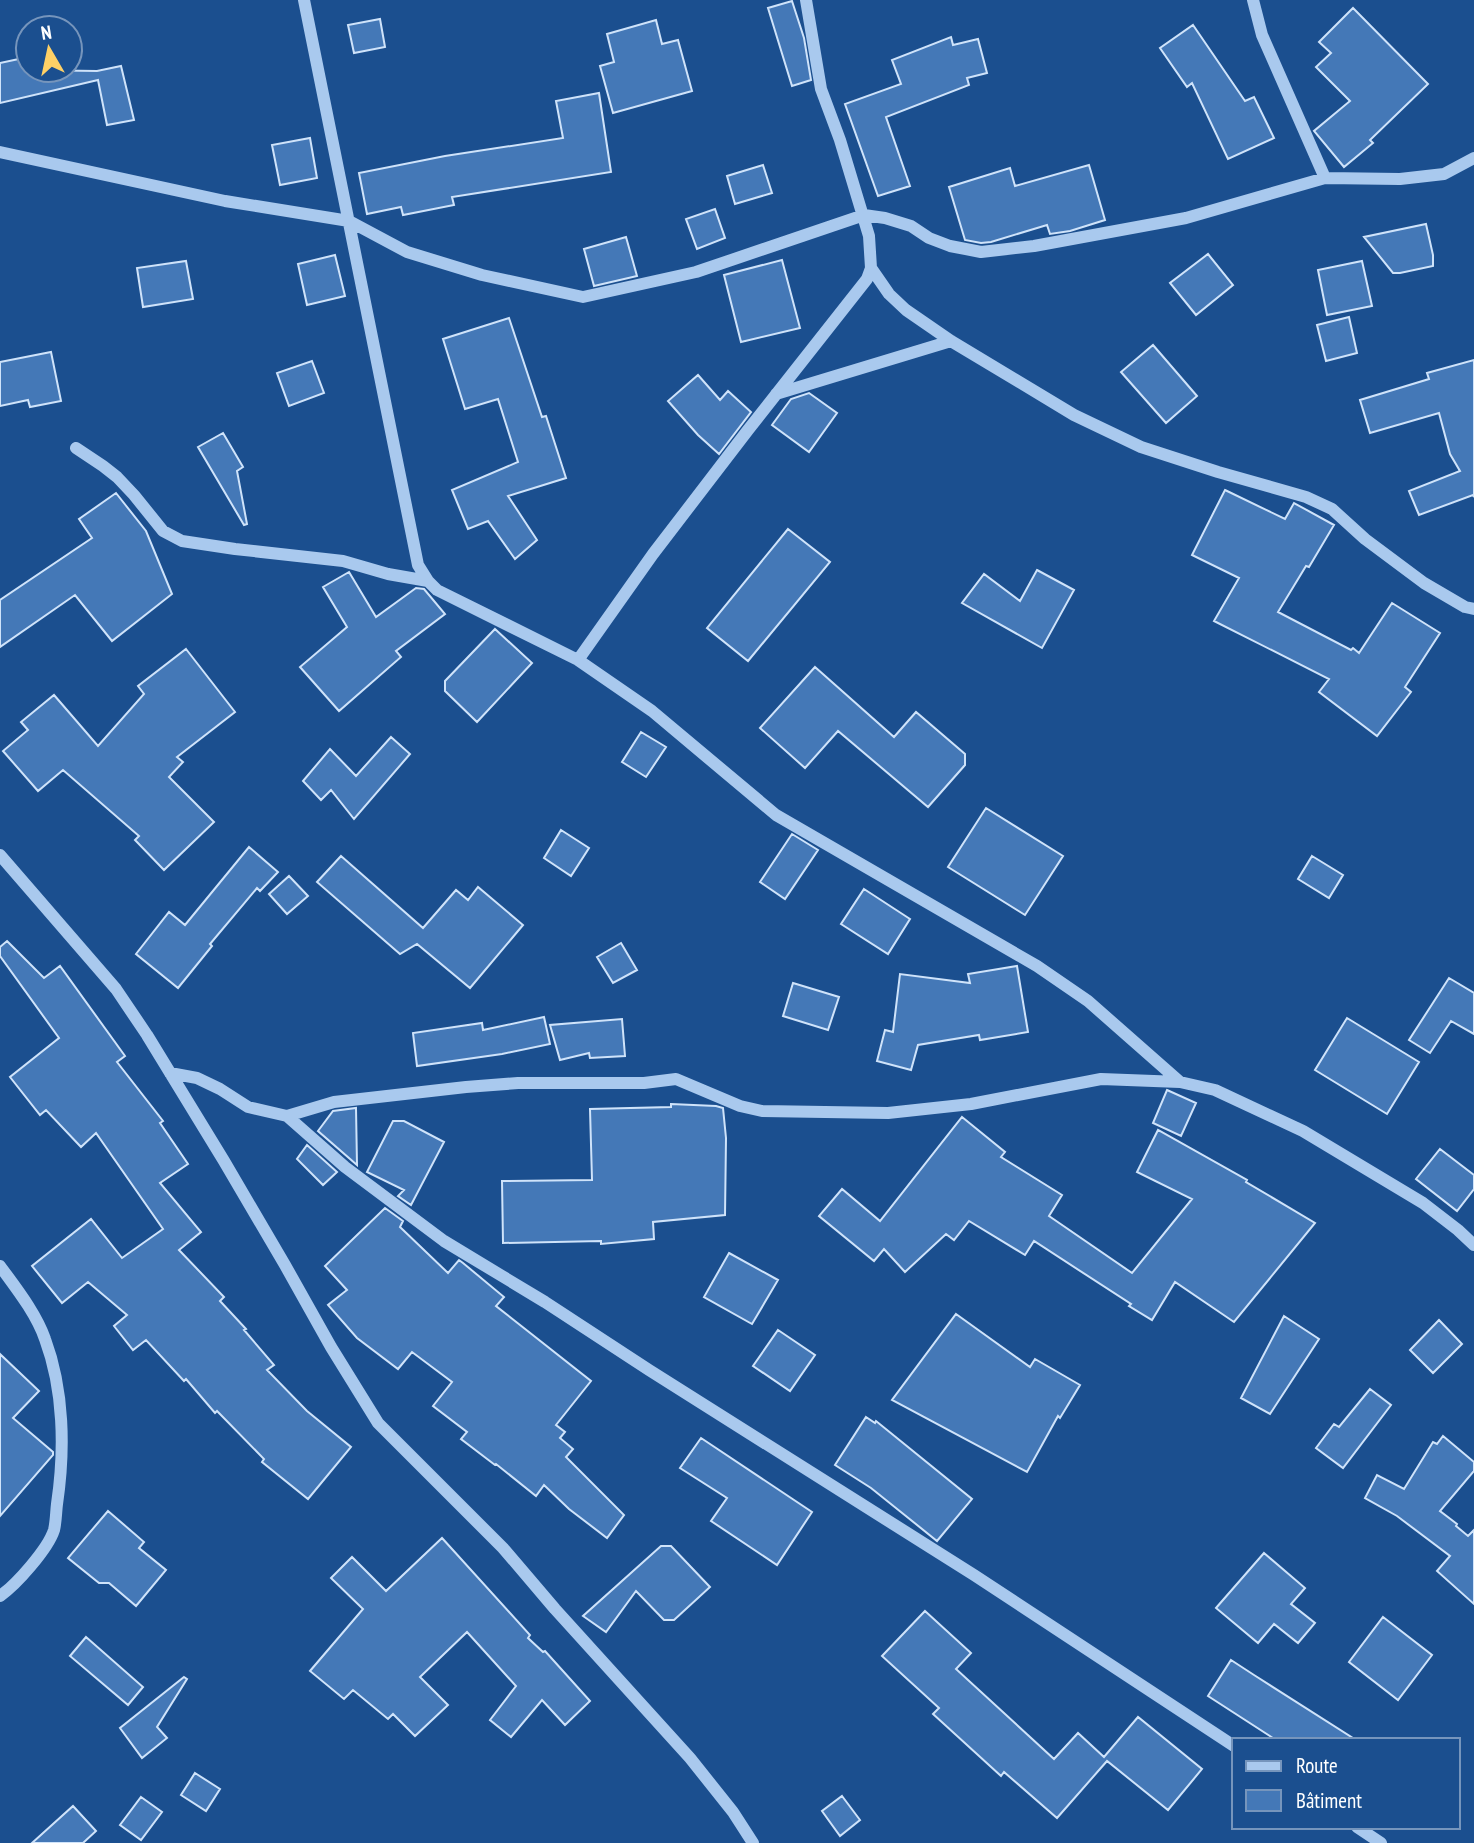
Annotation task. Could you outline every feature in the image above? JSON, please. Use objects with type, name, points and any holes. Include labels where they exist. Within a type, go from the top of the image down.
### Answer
[{"type":"street","points":[[304,0],[418,565],[428,581],[437,590],[578,660],[652,711],[776,814],[1037,966],[1088,1001],[1180,1082]]},
{"type":"street","points":[[578,660],[653,554],[867,279],[870,268],[869,236],[821,89],[806,0]]},
{"type":"street","points":[[1253,0],[1262,35],[1325,178]]},
{"type":"street","points":[[0,152],[225,201],[349,221],[407,252],[482,275],[583,297],[696,272],[864,215],[911,226],[929,238],[950,246],[981,252],[1034,246],[1186,218],[1325,178],[1400,179],[1444,174],[1474,158]]},
{"type":"street","points":[[870,268],[906,310],[951,341],[1074,415],[1142,447],[1306,497],[1332,509],[1365,539],[1424,583],[1465,607],[1474,609]]},
{"type":"street","points":[[776,394],[951,341]]},
{"type":"street","points":[[76,448],[117,477],[163,531],[182,541],[343,561],[388,574],[428,581]]},
{"type":"street","points":[[2,863],[116,989],[170,1073],[378,1423],[503,1548],[690,1758],[733,1812],[753,1843]]},
{"type":"street","points":[[170,1073],[197,1078],[248,1107],[287,1116],[345,1167],[443,1241],[545,1302],[1232,1745]]},
{"type":"street","points":[[287,1116],[334,1102],[517,1083],[644,1083],[676,1079],[740,1107],[762,1111],[888,1113],[971,1104],[1101,1079],[1180,1082],[1215,1090],[1303,1131],[1423,1203],[1474,1245]]},
{"type":"street","points":[[0,1266],[27,1304],[45,1336],[59,1396],[61,1439],[60,1488],[54,1531],[44,1549],[8,1591],[0,1596]]},
{"type":"street","points":[[1360,1829],[1381,1843]]},
{"type":"building","points":[[792,1],[804,38],[811,80],[792,86],[768,8]]},
{"type":"building","points":[[1353,8],[1428,84],[1370,140],[1373,143],[1344,167],[1314,131],[1350,101],[1316,67],[1331,53],[1319,42]]},
{"type":"building","points":[[380,19],[385,47],[354,53],[348,25]]},
{"type":"building","points":[[656,20],[662,44],[678,40],[692,91],[613,113],[600,66],[614,62],[607,34]]},
{"type":"building","points":[[1193,25],[1245,101],[1254,97],[1274,138],[1228,159],[1192,83],[1187,87],[1160,48]]},
{"type":"building","points":[[951,37],[953,45],[978,39],[987,73],[967,78],[969,85],[886,117],[910,186],[878,196],[845,104],[901,84],[892,60]]},
{"type":"building","points":[[14,60],[14,84],[81,84],[0,103],[0,63]]},
{"type":"building","points":[[121,66],[134,120],[107,125],[98,80],[84,83],[84,71]]},
{"type":"building","points":[[599,93],[611,172],[452,197],[454,205],[403,215],[401,207],[367,214],[359,173],[445,156],[563,138],[556,101]]},
{"type":"building","points":[[310,138],[317,178],[280,185],[272,145]]},
{"type":"building","points":[[763,165],[772,193],[735,204],[727,176]]},
{"type":"building","points":[[1089,165],[1105,220],[1050,234],[1047,225],[991,242],[965,240],[949,187],[1010,168],[1015,186]]},
{"type":"building","points":[[715,209],[725,238],[697,249],[686,219]]},
{"type":"building","points":[[1426,224],[1433,266],[1400,273],[1393,273],[1364,237]]},
{"type":"building","points":[[626,237],[637,276],[594,286],[584,249]]},
{"type":"building","points":[[1208,254],[1233,285],[1196,315],[1170,283]]},
{"type":"building","points":[[335,255],[345,296],[307,305],[298,264]]},
{"type":"building","points":[[782,260],[800,328],[741,342],[724,275]]},
{"type":"building","points":[[186,261],[193,299],[143,307],[137,268]]},
{"type":"building","points":[[1362,261],[1372,306],[1327,315],[1318,270]]},
{"type":"building","points":[[1349,317],[1357,353],[1326,361],[1317,325]]},
{"type":"building","points":[[509,318],[542,417],[546,416],[566,478],[508,496],[537,540],[515,559],[488,521],[468,529],[452,490],[518,462],[498,399],[465,409],[443,339]]},
{"type":"building","points":[[1153,345],[1197,396],[1166,423],[1121,372]]},
{"type":"building","points":[[51,352],[61,401],[30,407],[28,400],[0,406],[0,362]]},
{"type":"building","points":[[1474,360],[1474,497],[1473,495],[1419,515],[1409,491],[1460,471],[1450,454],[1439,413],[1370,433],[1360,400],[1429,379],[1427,373]]},
{"type":"building","points":[[312,361],[324,393],[289,406],[277,373]]},
{"type":"building","points":[[698,375],[720,400],[728,391],[751,412],[719,454],[668,401]]},
{"type":"building","points":[[809,393],[837,413],[809,452],[772,425],[791,399]]},
{"type":"building","points":[[223,433],[243,467],[237,471],[247,524],[244,525],[198,447]]},
{"type":"building","points":[[1225,490],[1285,519],[1294,503],[1334,525],[1278,612],[1359,653],[1392,603],[1440,633],[1405,687],[1411,692],[1377,736],[1319,692],[1329,679],[1214,621],[1239,578],[1192,555]]},
{"type":"building","points":[[116,493],[146,531],[172,594],[112,641],[75,595],[0,647],[0,600],[92,538],[79,519]]},
{"type":"building","points":[[788,529],[830,562],[748,661],[707,628]]},
{"type":"building","points":[[1037,570],[1074,590],[1042,648],[962,603],[984,574],[1020,601]]},
{"type":"building","points":[[349,572],[376,617],[416,588],[424,589],[445,614],[396,651],[401,657],[339,711],[300,667],[347,627],[323,587]]},
{"type":"building","points":[[495,629],[532,663],[477,722],[445,691],[445,681]]},
{"type":"building","points":[[186,649],[235,712],[177,757],[183,762],[169,777],[214,822],[164,870],[135,840],[139,836],[63,770],[38,791],[3,751],[28,730],[21,722],[54,695],[98,746],[144,694],[138,686]]},
{"type":"building","points":[[815,667],[894,737],[916,712],[965,754],[965,765],[928,807],[838,731],[805,768],[760,728]]},
{"type":"building","points":[[641,732],[666,747],[646,777],[622,762]]},
{"type":"building","points":[[391,737],[410,754],[354,819],[331,790],[321,800],[303,781],[330,749],[356,776]]},
{"type":"building","points":[[986,808],[1063,856],[1025,915],[948,867]]},
{"type":"building","points":[[561,830],[589,848],[571,876],[544,858]]},
{"type":"building","points":[[792,834],[818,850],[785,899],[760,882]]},
{"type":"building","points":[[249,847],[278,872],[260,891],[257,888],[210,944],[212,946],[178,988],[136,954],[169,912],[185,925]]},
{"type":"building","points":[[341,856],[423,928],[456,890],[468,900],[478,887],[523,925],[470,988],[417,944],[400,954],[317,882]]},
{"type":"building","points":[[1312,856],[1343,875],[1329,898],[1298,879]]},
{"type":"building","points":[[289,876],[308,896],[287,914],[269,894]]},
{"type":"building","points":[[864,889],[910,919],[888,954],[841,924]]},
{"type":"building","points":[[7,941],[44,978],[60,966],[125,1056],[117,1062],[163,1121],[160,1123],[188,1164],[160,1183],[201,1232],[179,1250],[224,1297],[220,1301],[274,1365],[267,1370],[307,1411],[351,1447],[308,1499],[262,1462],[264,1459],[217,1411],[215,1413],[186,1379],[184,1381],[146,1340],[133,1350],[114,1326],[127,1315],[88,1282],[62,1303],[32,1266],[91,1219],[122,1258],[163,1229],[96,1133],[81,1147],[46,1110],[40,1115],[10,1077],[59,1038],[0,956],[0,947]]},
{"type":"building","points":[[621,943],[637,970],[613,983],[597,957]]},
{"type":"building","points":[[1017,966],[1028,1032],[980,1040],[979,1035],[918,1045],[911,1070],[877,1061],[885,1030],[893,1032],[900,974],[970,983],[968,974]]},
{"type":"building","points":[[1449,978],[1474,993],[1474,1034],[1451,1021],[1430,1053],[1409,1040]]},
{"type":"building","points":[[793,983],[839,997],[828,1030],[783,1016]]},
{"type":"building","points":[[544,1017],[550,1044],[417,1066],[413,1033],[482,1023],[483,1030]]},
{"type":"building","points":[[1347,1018],[1419,1062],[1387,1114],[1315,1070]]},
{"type":"building","points":[[622,1019],[625,1056],[590,1058],[589,1053],[560,1060],[550,1025]]},
{"type":"building","points":[[1167,1090],[1196,1103],[1181,1136],[1153,1123]]},
{"type":"building","points":[[671,1104],[723,1108],[726,1138],[725,1215],[653,1222],[654,1239],[601,1244],[601,1241],[503,1243],[502,1181],[592,1180],[590,1109],[671,1107]]},
{"type":"building","points":[[356,1108],[357,1165],[318,1131],[333,1111]]},
{"type":"building","points":[[962,1117],[1005,1152],[1001,1157],[1062,1195],[1049,1216],[1132,1273],[1192,1199],[1137,1172],[1158,1130],[1247,1180],[1246,1182],[1315,1223],[1234,1322],[1175,1282],[1152,1320],[1034,1241],[1025,1255],[969,1221],[954,1240],[946,1234],[905,1272],[884,1249],[874,1261],[819,1216],[842,1189],[880,1221]]},
{"type":"building","points":[[393,1121],[404,1121],[444,1142],[411,1205],[398,1196],[404,1190],[367,1172]]},
{"type":"building","points":[[307,1145],[337,1172],[323,1185],[297,1159]]},
{"type":"building","points":[[1440,1149],[1474,1175],[1474,1189],[1457,1211],[1416,1179]]},
{"type":"building","points":[[385,1208],[403,1221],[400,1227],[448,1273],[459,1260],[463,1263],[504,1297],[496,1306],[591,1381],[556,1425],[565,1432],[560,1438],[573,1449],[566,1457],[624,1515],[607,1538],[569,1509],[544,1485],[536,1496],[461,1439],[467,1432],[433,1406],[452,1382],[412,1352],[398,1369],[357,1338],[328,1305],[347,1290],[325,1266]]},
{"type":"building","points":[[729,1253],[778,1280],[752,1324],[704,1297]]},
{"type":"building","points":[[956,1314],[1030,1367],[1035,1359],[1080,1385],[1060,1418],[1058,1416],[1027,1472],[892,1400]]},
{"type":"building","points":[[1284,1316],[1319,1339],[1270,1414],[1241,1398]]},
{"type":"building","points":[[1439,1320],[1462,1344],[1433,1373],[1410,1350]]},
{"type":"building","points":[[778,1330],[815,1355],[790,1391],[753,1366]]},
{"type":"building","points":[[0,1354],[39,1391],[13,1418],[53,1452],[53,1455],[0,1516]]},
{"type":"building","points":[[1370,1389],[1391,1405],[1343,1468],[1316,1448],[1334,1424],[1339,1427]]},
{"type":"building","points":[[866,1417],[875,1423],[876,1421],[972,1499],[937,1541],[871,1488],[835,1465]]},
{"type":"building","points":[[1443,1436],[1474,1462],[1474,1471],[1440,1511],[1468,1536],[1474,1530],[1474,1604],[1437,1571],[1450,1556],[1397,1516],[1365,1498],[1377,1475],[1404,1489],[1433,1442],[1437,1444]]},
{"type":"building","points":[[701,1438],[812,1512],[777,1565],[711,1521],[727,1498],[680,1468]]},
{"type":"building","points":[[108,1511],[144,1542],[139,1548],[166,1570],[136,1606],[109,1583],[99,1583],[68,1558]]},
{"type":"building","points":[[442,1538],[530,1635],[528,1638],[545,1651],[590,1701],[565,1725],[542,1700],[511,1737],[490,1720],[516,1686],[467,1632],[420,1677],[448,1705],[415,1736],[393,1714],[388,1719],[353,1690],[344,1699],[310,1671],[363,1609],[331,1578],[352,1557],[386,1591]]},
{"type":"building","points":[[661,1546],[671,1546],[710,1587],[674,1620],[664,1620],[636,1591],[606,1632],[583,1616]]},
{"type":"building","points":[[1264,1553],[1305,1588],[1291,1604],[1315,1623],[1298,1643],[1274,1624],[1258,1643],[1216,1608]]},
{"type":"building","points":[[925,1611],[971,1653],[956,1669],[1054,1759],[1078,1733],[1104,1757],[1138,1717],[1202,1769],[1168,1810],[1107,1761],[1057,1818],[1004,1772],[1001,1776],[933,1714],[939,1708],[882,1656]]},
{"type":"building","points":[[1383,1617],[1432,1655],[1398,1700],[1349,1662]]},
{"type":"building","points":[[86,1637],[143,1687],[128,1705],[70,1656]]},
{"type":"building","points":[[1231,1660],[1353,1738],[1273,1738],[1208,1696]]},
{"type":"building","points":[[184,1677],[187,1679],[157,1727],[167,1738],[142,1758],[120,1728]]},
{"type":"building","points":[[195,1773],[220,1789],[206,1811],[181,1795]]},
{"type":"building","points":[[842,1796],[860,1820],[840,1836],[822,1811]]},
{"type":"building","points":[[141,1797],[162,1812],[141,1840],[120,1825]]},
{"type":"building","points":[[73,1806],[96,1831],[83,1843],[32,1843]]}]
